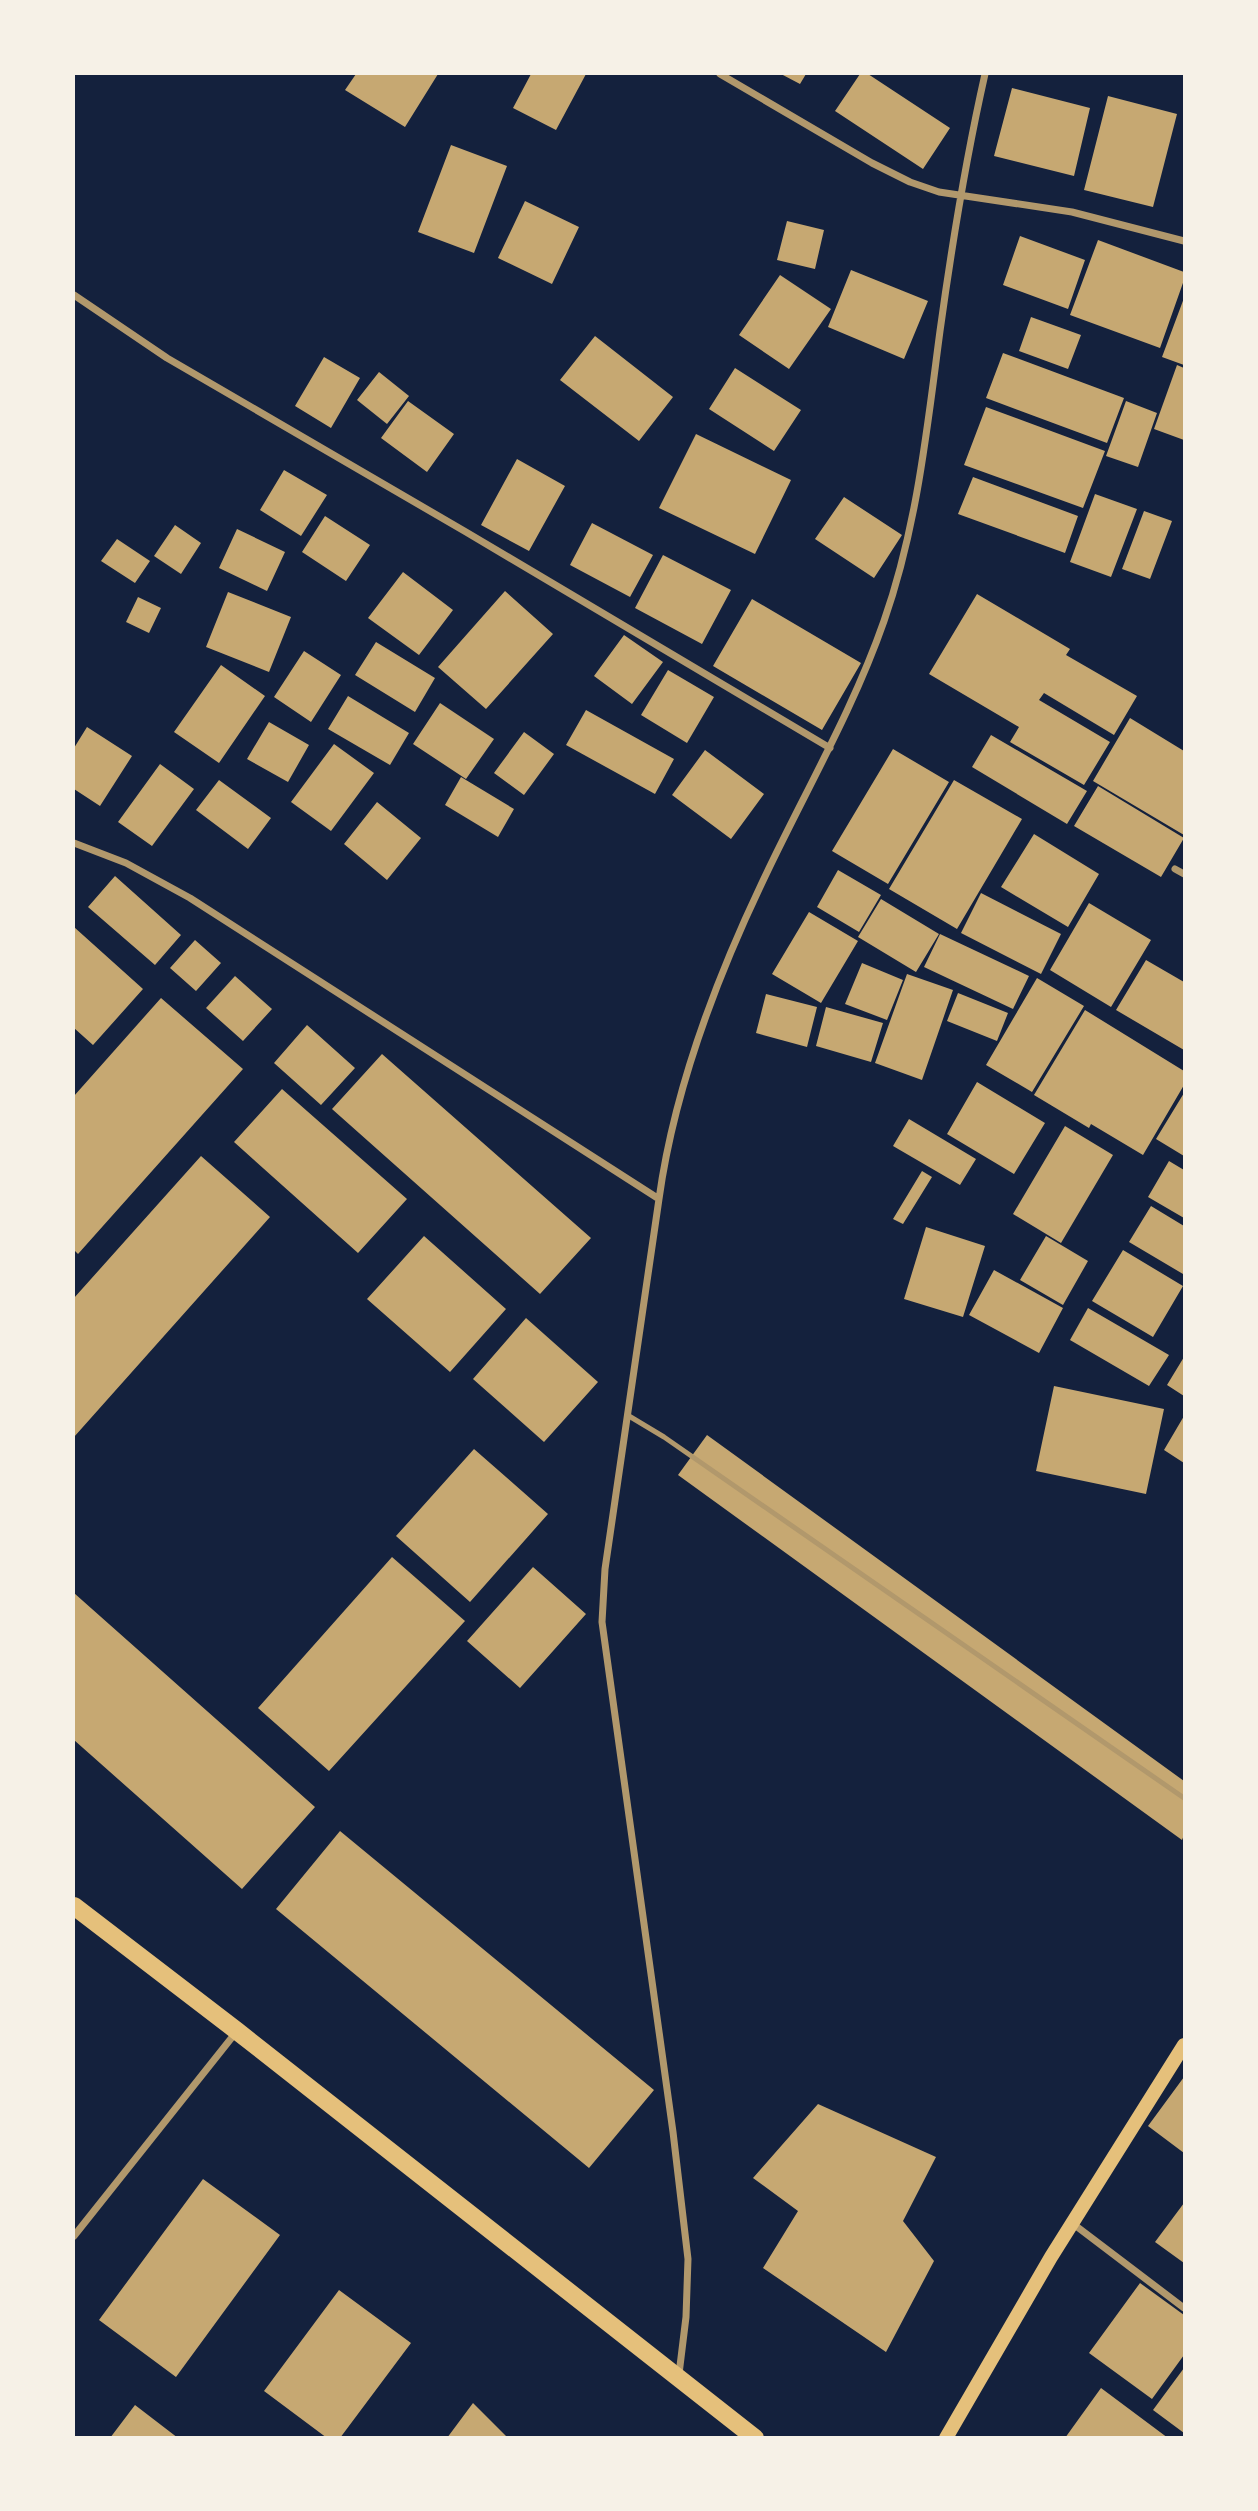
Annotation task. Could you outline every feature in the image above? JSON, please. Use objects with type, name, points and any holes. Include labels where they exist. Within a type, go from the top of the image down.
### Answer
[{"type":"main road","points":[[74,1906],[755,2438]]},
{"type":"main road","points":[[946,2438],[1072,2223],[1185,2045]]},
{"type":"street","points":[[720,74],[872,163],[910,182],[939,192],[1072,212],[1185,240]]},
{"type":"street","points":[[678,2377],[686,2317],[688,2259],[673,2132],[602,1622],[606,1569],[631,1418],[662,1173],[689,1065],[706,1014],[761,885],[830,748],[884,622],[904,558],[928,426],[961,194],[985,74]]},
{"type":"street","points":[[74,295],[167,358],[830,748]]},
{"type":"street","points":[[74,842],[126,863],[190,898],[659,1199]]},
{"type":"street","points":[[1175,869],[1185,874]]},
{"type":"street","points":[[74,2236],[237,2031]]},
{"type":"street","points":[[1072,2223],[1185,2308]]},
{"type":"lane","points":[[631,1418],[664,1437],[1185,1798]]},
{"type":"building","points":[[356,74],[438,74],[405,127],[345,90]]},
{"type":"building","points":[[531,74],[586,74],[556,130],[513,108]]},
{"type":"building","points":[[781,74],[806,74],[800,84]]},
{"type":"building","points":[[860,74],[868,74],[950,128],[923,169],[835,111]]},
{"type":"building","points":[[1012,88],[1090,108],[1074,176],[994,156]]},
{"type":"building","points":[[1108,96],[1177,114],[1153,207],[1084,190]]},
{"type":"building","points":[[451,145],[507,166],[474,253],[418,232]]},
{"type":"building","points":[[525,201],[579,227],[552,284],[498,258]]},
{"type":"building","points":[[787,221],[824,230],[815,269],[777,260]]},
{"type":"building","points":[[1020,236],[1085,260],[1068,309],[1003,285]]},
{"type":"building","points":[[1098,240],[1184,272],[1184,280],[1160,348],[1070,315]]},
{"type":"building","points":[[851,270],[928,301],[904,359],[828,327]]},
{"type":"building","points":[[780,275],[831,309],[789,369],[739,335]]},
{"type":"building","points":[[1184,298],[1184,365],[1162,357]]},
{"type":"building","points":[[1031,317],[1081,335],[1068,369],[1019,351]]},
{"type":"building","points":[[595,336],[673,397],[639,441],[560,380]]},
{"type":"building","points":[[1003,353],[1124,398],[1107,443],[986,398]]},
{"type":"building","points":[[324,357],[360,378],[331,428],[295,406]]},
{"type":"building","points":[[1177,365],[1184,368],[1184,440],[1154,429]]},
{"type":"building","points":[[735,368],[801,410],[774,451],[709,409]]},
{"type":"building","points":[[379,372],[409,396],[387,424],[357,400]]},
{"type":"building","points":[[408,401],[454,434],[427,472],[381,438]]},
{"type":"building","points":[[1126,401],[1157,413],[1138,467],[1106,456]]},
{"type":"building","points":[[986,407],[1105,451],[1083,508],[964,465]]},
{"type":"building","points":[[696,434],[791,480],[755,554],[659,508]]},
{"type":"building","points":[[517,459],[565,486],[529,551],[481,525]]},
{"type":"building","points":[[284,470],[327,495],[301,536],[260,510]]},
{"type":"building","points":[[973,477],[1078,516],[1065,553],[958,514]]},
{"type":"building","points":[[1095,494],[1137,509],[1111,577],[1070,562]]},
{"type":"building","points":[[844,497],[902,535],[874,578],[815,539]]},
{"type":"building","points":[[1144,511],[1172,521],[1150,579],[1122,569]]},
{"type":"building","points":[[325,516],[370,545],[346,581],[302,552]]},
{"type":"building","points":[[592,523],[653,555],[630,597],[570,565]]},
{"type":"building","points":[[175,525],[201,543],[181,574],[154,556]]},
{"type":"building","points":[[237,529],[285,552],[267,591],[219,568]]},
{"type":"building","points":[[117,539],[150,561],[135,583],[101,561]]},
{"type":"building","points":[[663,555],[731,590],[702,644],[635,608]]},
{"type":"building","points":[[403,572],[453,610],[419,655],[368,618]]},
{"type":"building","points":[[505,591],[553,634],[486,709],[438,667]]},
{"type":"building","points":[[228,592],[291,617],[269,672],[206,647]]},
{"type":"building","points":[[977,594],[1070,649],[1066,655],[1137,696],[1114,735],[1044,693],[1039,700],[1110,742],[1084,785],[1010,742],[1019,727],[929,674]]},
{"type":"building","points":[[138,597],[161,608],[149,633],[126,622]]},
{"type":"building","points":[[752,599],[861,663],[822,730],[713,666]]},
{"type":"building","points":[[624,635],[663,662],[632,704],[594,676]]},
{"type":"building","points":[[376,642],[435,678],[415,712],[355,675]]},
{"type":"building","points":[[304,651],[341,675],[311,722],[274,697]]},
{"type":"building","points":[[221,665],[265,696],[219,763],[174,732]]},
{"type":"building","points":[[668,670],[714,697],[687,743],[641,715]]},
{"type":"building","points":[[348,696],[409,733],[390,765],[328,729]]},
{"type":"building","points":[[440,703],[494,739],[466,779],[413,744]]},
{"type":"building","points":[[586,710],[674,759],[655,794],[566,745]]},
{"type":"building","points":[[1130,718],[1184,751],[1184,835],[1093,781]]},
{"type":"building","points":[[269,722],[309,745],[288,782],[247,759]]},
{"type":"building","points":[[87,727],[132,756],[100,806],[74,789],[74,748]]},
{"type":"building","points":[[524,732],[554,754],[524,795],[494,773]]},
{"type":"building","points":[[991,735],[1087,791],[1067,824],[972,767]]},
{"type":"building","points":[[334,744],[374,773],[331,831],[291,802]]},
{"type":"building","points":[[893,749],[949,782],[888,884],[832,851]]},
{"type":"building","points":[[705,750],[764,794],[731,839],[672,795]]},
{"type":"building","points":[[160,764],[194,789],[152,846],[118,822]]},
{"type":"building","points":[[461,777],[514,809],[498,837],[445,805]]},
{"type":"building","points":[[219,780],[271,818],[248,849],[196,810]]},
{"type":"building","points":[[954,780],[1022,819],[957,929],[889,889]]},
{"type":"building","points":[[1098,786],[1184,838],[1161,877],[1074,826]]},
{"type":"building","points":[[377,802],[421,838],[387,880],[344,844]]},
{"type":"building","points":[[1034,834],[1099,874],[1068,927],[1001,887]]},
{"type":"building","points":[[838,870],[881,895],[859,932],[817,907]]},
{"type":"building","points":[[115,876],[181,935],[155,965],[88,907]]},
{"type":"building","points":[[981,893],[1061,934],[1041,974],[961,933]]},
{"type":"building","points":[[881,899],[939,934],[916,972],[858,937]]},
{"type":"building","points":[[1089,903],[1151,940],[1111,1007],[1050,970]]},
{"type":"building","points":[[809,912],[858,941],[821,1003],[772,974]]},
{"type":"building","points":[[74,927],[143,989],[93,1045],[74,1028]]},
{"type":"building","points":[[940,934],[1029,976],[1013,1009],[924,967]]},
{"type":"building","points":[[195,940],[221,963],[196,991],[170,968]]},
{"type":"building","points":[[1146,960],[1184,982],[1184,1050],[1116,1010]]},
{"type":"building","points":[[862,963],[903,980],[887,1020],[845,1004]]},
{"type":"building","points":[[907,974],[953,990],[922,1080],[875,1063]]},
{"type":"building","points":[[235,976],[272,1009],[243,1041],[206,1008]]},
{"type":"building","points":[[1037,978],[1084,1006],[1032,1092],[986,1065]]},
{"type":"building","points":[[958,993],[1008,1013],[997,1041],[947,1021]]},
{"type":"building","points":[[766,994],[817,1007],[807,1047],[756,1033]]},
{"type":"building","points":[[161,998],[243,1069],[78,1254],[74,1250],[74,1096]]},
{"type":"building","points":[[826,1007],[883,1023],[871,1062],[816,1046]]},
{"type":"building","points":[[1085,1010],[1184,1071],[1184,1085],[1143,1155],[1091,1124],[1089,1128],[1034,1095]]},
{"type":"building","points":[[307,1025],[355,1068],[321,1105],[274,1063]]},
{"type":"building","points":[[382,1054],[591,1238],[540,1294],[332,1109]]},
{"type":"building","points":[[977,1082],[1045,1123],[1014,1174],[947,1134]]},
{"type":"building","points":[[282,1089],[407,1199],[358,1253],[234,1142]]},
{"type":"building","points":[[1184,1093],[1184,1156],[1156,1139]]},
{"type":"building","points":[[909,1119],[976,1159],[960,1185],[893,1146]]},
{"type":"building","points":[[1065,1126],[1113,1155],[1061,1243],[1013,1214]]},
{"type":"building","points":[[201,1156],[270,1217],[74,1437],[74,1298]]},
{"type":"building","points":[[1169,1161],[1184,1170],[1184,1218],[1148,1197]]},
{"type":"building","points":[[922,1171],[932,1177],[903,1224],[893,1219]]},
{"type":"building","points":[[1151,1206],[1184,1226],[1183,1274],[1129,1242]]},
{"type":"building","points":[[926,1227],[985,1246],[963,1317],[904,1299]]},
{"type":"building","points":[[424,1236],[506,1309],[450,1372],[367,1299]]},
{"type":"building","points":[[1046,1236],[1088,1261],[1063,1305],[1020,1280]]},
{"type":"building","points":[[1123,1250],[1183,1286],[1153,1337],[1092,1301]]},
{"type":"building","points":[[994,1270],[1063,1308],[1039,1353],[969,1315]]},
{"type":"building","points":[[1088,1308],[1169,1355],[1149,1386],[1070,1340]]},
{"type":"building","points":[[526,1318],[598,1382],[544,1442],[473,1379]]},
{"type":"building","points":[[1184,1357],[1184,1396],[1167,1385]]},
{"type":"building","points":[[1054,1386],[1164,1409],[1146,1494],[1036,1471]]},
{"type":"building","points":[[1184,1416],[1184,1463],[1164,1450]]},
{"type":"building","points":[[707,1435],[1184,1781],[1182,1840],[678,1475]]},
{"type":"building","points":[[474,1449],[548,1514],[470,1602],[396,1536]]},
{"type":"building","points":[[392,1557],[465,1621],[329,1771],[258,1708]]},
{"type":"building","points":[[533,1567],[586,1614],[520,1688],[467,1641]]},
{"type":"building","points":[[74,1593],[315,1807],[242,1889],[74,1740]]},
{"type":"building","points":[[340,1831],[654,2090],[589,2168],[276,1909]]},
{"type":"building","points":[[1184,2077],[1184,2153],[1148,2126]]},
{"type":"building","points":[[818,2104],[936,2157],[903,2221],[934,2261],[886,2352],[763,2268],[798,2211],[753,2178]]},
{"type":"building","points":[[203,2179],[280,2235],[176,2377],[99,2320]]},
{"type":"building","points":[[1184,2203],[1184,2263],[1155,2242]]},
{"type":"building","points":[[1140,2283],[1184,2315],[1184,2355],[1152,2399],[1089,2353]]},
{"type":"building","points":[[339,2290],[411,2343],[340,2438],[327,2438],[264,2391]]},
{"type":"building","points":[[1184,2368],[1184,2433],[1153,2410]]},
{"type":"building","points":[[1101,2388],[1168,2438],[1065,2438]]},
{"type":"building","points":[[473,2403],[508,2438],[447,2438]]},
{"type":"building","points":[[135,2405],[178,2438],[110,2438]]}]
